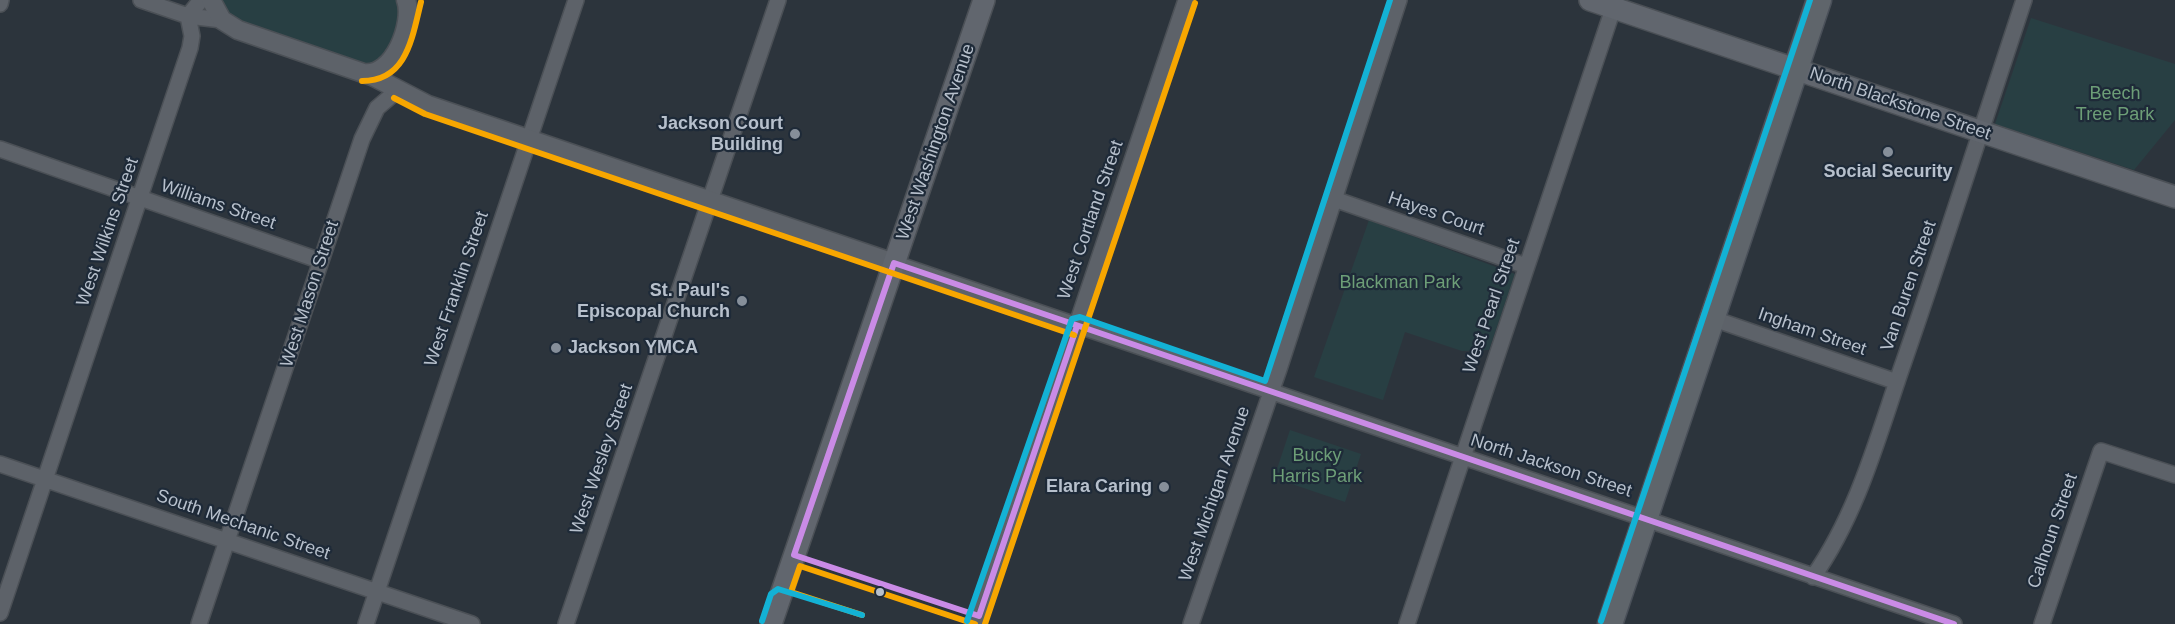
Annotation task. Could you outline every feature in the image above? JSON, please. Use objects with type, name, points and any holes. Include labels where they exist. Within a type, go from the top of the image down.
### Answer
[{"type":"main road","name":"West Washington Avenue","points":[[771,624],[984,0]]},
{"type":"main road","name":"North Blackstone Street","points":[[1590,0],[1614,4],[1797,69],[2175,197]]},
{"type":"main road","points":[[1610,624],[1819,0]]},
{"type":"street","points":[[141,0],[188,16],[222,20],[238,30],[362,72],[371,74],[382,70],[394,58]]},
{"type":"street","points":[[188,16],[201,0]]},
{"type":"street","points":[[211,0],[222,20]]},
{"type":"street","name":"West Franklin Street","points":[[366,624],[576,0]]},
{"type":"street","name":"West Wesley Street","points":[[566,624],[778,0]]},
{"type":"street","name":"West Cortland Street","points":[[976,624],[1186,0]]},
{"type":"street","name":"West Michigan Avenue","points":[[1191,624],[1271,392],[1400,0]]},
{"type":"street","name":"Van Buren Street","points":[[1813,577],[1836,542],[1862,484],[2024,0]]},
{"type":"street","points":[[398,90],[392,76],[394,58],[409,4]]},
{"type":"street","name":"West Pearl Street","points":[[1407,624],[1614,4]]},
{"type":"street","name":"West Wilkins Street","points":[[0,613],[190,48],[192,36],[188,16]]},
{"type":"street","points":[[362,72],[428,105],[894,263]]},
{"type":"street","name":"West Mason Street","points":[[199,624],[367,124],[382,102],[398,90]]},
{"type":"street","name":"Williams Street","points":[[0,149],[321,261]]},
{"type":"street","name":"Hayes Court","points":[[1334,199],[1526,266]]},
{"type":"street","name":"North Jackson Street","points":[[894,263],[1954,624]]},
{"type":"street","name":"Ingham Street","points":[[1713,319],[1897,382]]},
{"type":"street","name":"Calhoun Street","points":[[2042,624],[2101,451],[2175,475]]},
{"type":"street","name":"South Mechanic Street","points":[[0,464],[472,624]]},
{"type":"green space","points":[[211,0],[406,0],[408,5],[382,70],[238,30]]},
{"type":"green space","name":"Beech Tree Park","points":[[2031,18],[2175,64],[2175,120],[2134,170],[1995,124]]},
{"type":"green space","name":"Blackman Park","points":[[1369,220],[1515,274],[1489,350],[1462,351],[1405,332],[1383,400],[1314,377]]},
{"type":"green space","name":"Bucky Harris Park","points":[[1290,430],[1361,454],[1345,502],[1274,478]]},
{"type":"transit line","points":[[967,621],[1072,319],[1080,317],[1265,381],[1390,0]]},
{"type":"transit line","points":[[1601,621],[1810,0]]},
{"type":"transit line","points":[[362,81],[377,79],[389,74],[398,65],[410,43],[421,2]]},
{"type":"transit line","points":[[985,624],[1195,3]]},
{"type":"transit line","points":[[394,98],[425,114],[1074,335]]},
{"type":"transit line","points":[[1077,326],[979,616],[794,555],[894,263],[1954,624]]},
{"type":"transit line","points":[[862,615],[791,592],[800,566],[975,624]]},
{"type":"transit line","points":[[762,621],[771,594],[778,589],[862,615]]},
{"type":"place","name":"Jackson Court Building","points":[[795,134]]},
{"type":"place","name":"Social Security","points":[[1888,152]]},
{"type":"place","name":"St. Paul's Episcopal Church","points":[[742,301]]},
{"type":"place","name":"Jackson YMCA","points":[[556,348]]},
{"type":"place","name":"Elara Caring","points":[[1164,487]]}]
